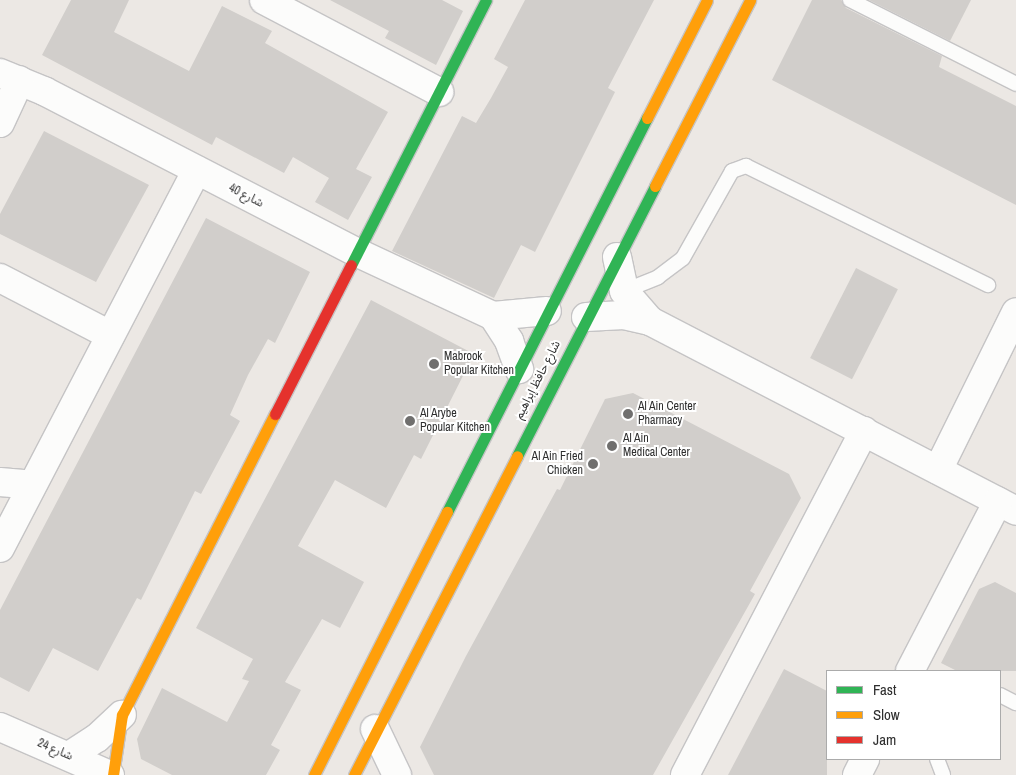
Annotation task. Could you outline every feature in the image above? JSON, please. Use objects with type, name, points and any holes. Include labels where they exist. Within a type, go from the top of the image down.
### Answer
[{"type":"street","points":[[111,775],[122,715],[356,252],[486,0]]},
{"type":"street","name":"شارع حافظ إبراهيم","points":[[314,775],[547,311],[707,0]]},
{"type":"street","name":"شارع حافظ إبراهيم","points":[[354,775],[375,729],[750,0]]},
{"type":"street","points":[[272,2],[439,92]]},
{"type":"street","points":[[0,123],[10,77]]},
{"type":"street","name":"شارع 40","points":[[10,77],[356,252],[493,316]]},
{"type":"street","points":[[0,548],[197,170]]},
{"type":"street","points":[[617,257],[624,291],[650,321]]},
{"type":"street","points":[[0,278],[110,335]]},
{"type":"street","points":[[519,369],[509,341],[493,316],[547,311]]},
{"type":"street","points":[[938,470],[1016,312]]},
{"type":"street","points":[[586,317],[624,315],[650,321],[1007,506],[911,670]]},
{"type":"street","points":[[685,775],[864,431]]},
{"type":"street","points":[[0,482],[32,485]]},
{"type":"street","points":[[69,756],[97,738],[122,715]]},
{"type":"street","name":"شارع 24","points":[[0,727],[111,775]]},
{"type":"street","points":[[375,729],[397,775]]},
{"type":"street","points":[[857,775],[864,760]]},
{"type":"lane","points":[[850,0],[1016,84]]},
{"type":"lane","points":[[624,291],[658,277],[683,258],[732,171],[746,166],[988,285]]},
{"type":"lane","points":[[1001,696],[1016,703]]},
{"type":"lane","points":[[937,760],[943,775]]},
{"type":"building","points":[[71,0],[129,0],[114,32],[189,71],[222,6],[272,31],[265,43],[388,112],[356,169],[372,177],[348,220],[315,202],[329,178],[293,157],[284,173],[216,137],[212,145],[42,55]]},
{"type":"building","points":[[330,0],[442,0],[463,11],[436,65],[385,38],[389,31]]},
{"type":"building","points":[[525,0],[654,0],[608,88],[615,92],[535,252],[521,245],[494,298],[392,251],[462,116],[476,123],[508,67],[494,59]]},
{"type":"building","points":[[812,0],[841,0],[846,8],[942,56],[939,67],[1016,106],[1016,205],[772,80]]},
{"type":"building","points":[[869,0],[971,0],[950,41]]},
{"type":"building","points":[[44,131],[149,185],[96,282],[0,234],[0,214]]},
{"type":"building","points":[[206,218],[310,272],[275,343],[268,339],[248,375],[230,415],[240,421],[201,494],[195,491],[141,600],[137,598],[98,671],[53,648],[29,692],[0,677],[0,610]]},
{"type":"building","points":[[856,268],[898,289],[852,379],[810,358]]},
{"type":"building","points":[[371,300],[474,354],[421,459],[414,455],[386,508],[335,480],[298,546],[364,582],[340,628],[322,619],[285,682],[301,690],[271,745],[280,750],[266,775],[172,775],[141,759],[137,739],[162,688],[227,722],[249,681],[242,679],[253,659],[196,628]]},
{"type":"building","points":[[633,393],[789,474],[801,498],[750,591],[755,594],[653,775],[434,775],[420,747],[466,656],[557,489],[560,490],[605,399]]},
{"type":"building","points":[[995,582],[1016,593],[1016,671],[955,670],[941,663],[979,589]]},
{"type":"building","points":[[784,669],[826,690],[827,775],[728,775]]},
{"type":"traffic: fast","points":[[351,265],[486,0]]},
{"type":"traffic: fast","points":[[447,512],[647,118]]},
{"type":"traffic: fast","points":[[517,456],[655,186]]},
{"type":"traffic: slow","points":[[647,118],[707,0]]},
{"type":"traffic: slow","points":[[655,186],[750,0]]},
{"type":"traffic: slow","points":[[113,775],[122,715],[275,414]]},
{"type":"traffic: slow","points":[[354,775],[517,456]]},
{"type":"traffic: slow","points":[[314,775],[447,512]]},
{"type":"traffic: jam","points":[[275,414],[351,265]]},
{"type":"place","name":"Mabrook Popular Kitchen","points":[[434,364]]},
{"type":"place","name":"Al Ain Center Pharmacy","points":[[628,414]]},
{"type":"place","name":"Al Arybe Popular Kitchen","points":[[410,421]]},
{"type":"place","name":"Al Ain Medical Center","points":[[612,446]]},
{"type":"place","name":"Al Ain Fried Chicken","points":[[593,464]]}]
